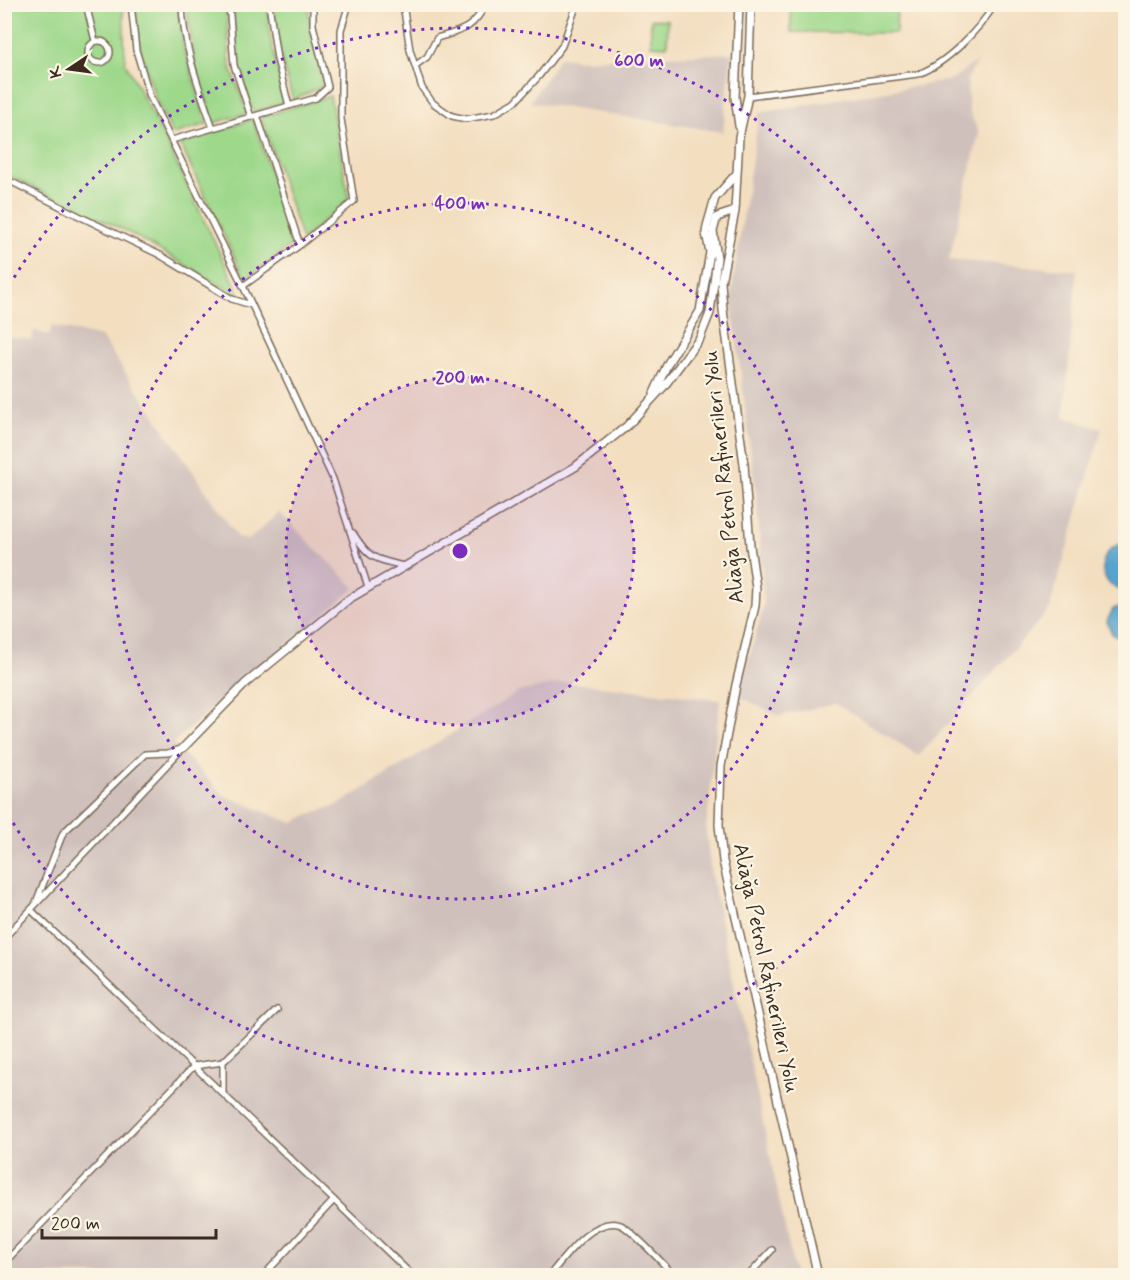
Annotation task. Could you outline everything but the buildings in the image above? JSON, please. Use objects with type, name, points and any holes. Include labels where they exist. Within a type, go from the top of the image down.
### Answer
[{"type":"street","points":[[86,4],[95,41]]},
{"type":"street","points":[[131,4],[136,51],[150,97],[327,464],[339,494],[368,587]]},
{"type":"street","points":[[182,4],[182,22],[190,55],[213,128]]},
{"type":"street","points":[[229,4],[234,65],[300,245]]},
{"type":"street","points":[[269,4],[277,59],[289,106]]},
{"type":"street","points":[[172,140],[316,98],[328,87],[313,25],[312,4]]},
{"type":"street","points":[[243,286],[300,245],[354,201],[340,119],[341,30],[349,4]]},
{"type":"street","points":[[404,4],[410,50],[422,88],[433,103],[452,116],[466,119],[494,114],[514,102],[539,76],[562,46],[577,4]]},
{"type":"street","points":[[416,65],[427,57],[437,38],[464,29],[477,21],[486,4]]},
{"type":"street","points":[[739,4],[735,98],[740,131]]},
{"type":"street","points":[[740,131],[748,96],[751,4]]},
{"type":"street","points":[[748,96],[918,74],[933,69],[963,41],[995,4]]},
{"type":"street","points":[[95,41],[102,41],[108,45],[110,52],[105,61],[94,62],[89,56],[88,49],[95,41]]},
{"type":"street","name":"Aliağa Petrol Rafinerileri Yolu","points":[[740,131],[735,211],[722,282],[723,310],[744,464],[750,546],[756,588],[755,606],[736,685],[721,766],[719,825],[723,861],[818,1275]]},
{"type":"street","points":[[651,398],[668,363],[700,311],[710,252],[706,233],[715,198],[737,172]]},
{"type":"street","points":[[4,178],[160,255],[232,299],[251,305]]},
{"type":"street","points":[[4,938],[246,683],[312,627],[368,587],[575,467],[627,426],[665,385],[700,338],[710,313],[716,271],[717,258],[712,237],[717,217],[735,211]]},
{"type":"street","points":[[707,269],[716,271]]},
{"type":"street","points":[[705,285],[713,286]]},
{"type":"street","points":[[702,299],[711,301]]},
{"type":"street","points":[[350,529],[363,548],[375,559],[404,566]]},
{"type":"street","points":[[31,910],[63,833],[145,754],[168,753],[183,748]]},
{"type":"street","points":[[31,910],[413,1275]]},
{"type":"street","points":[[4,1263],[194,1066],[224,1062],[277,1010]]},
{"type":"street","points":[[223,1093],[224,1062]]},
{"type":"street","points":[[263,1275],[334,1200]]},
{"type":"street","points":[[549,1275],[586,1235],[600,1226],[614,1223],[626,1228],[675,1275]]},
{"type":"street","points":[[748,1275],[772,1250]]},
{"type":"shaded area","points":[[732,53],[723,132],[530,102],[560,57],[585,60]]},
{"type":"shaded area","points":[[977,61],[967,80],[969,110],[979,133],[949,260],[1077,270],[1064,417],[1102,429],[1049,610],[919,756],[836,703],[779,716],[739,696],[764,604],[757,500],[731,297],[759,113],[951,80]]},
{"type":"shaded area","points":[[52,326],[101,337],[238,538],[249,540],[279,512],[355,588],[246,678],[173,743],[225,796],[293,823],[309,814],[338,805],[518,692],[566,682],[720,700],[706,830],[711,874],[795,1275],[5,1275],[4,336],[32,340],[34,330],[49,336]]},
{"type":"green space","points":[[4,5],[123,5],[125,62],[241,297],[126,231],[5,174]]},
{"type":"green space","points":[[135,5],[178,5],[184,49],[207,124],[173,134],[156,100],[140,48]]},
{"type":"green space","points":[[186,5],[226,5],[230,65],[247,113],[214,123],[196,68]]},
{"type":"green space","points":[[233,5],[267,5],[270,36],[285,102],[253,112],[238,67]]},
{"type":"green space","points":[[274,5],[309,5],[309,16],[323,86],[293,100],[281,57]]},
{"type":"green space","points":[[791,5],[897,5],[896,33],[791,32]]},
{"type":"green space","points":[[651,19],[668,20],[667,46],[651,45]]},
{"type":"green space","points":[[330,96],[349,199],[302,240],[261,117]]},
{"type":"green space","points":[[253,119],[293,244],[245,279],[180,144]]},
{"type":"water","points":[[1125,543],[1126,591],[1115,588],[1108,582],[1103,567],[1104,559],[1109,552],[1115,546]]},
{"type":"water","points":[[1125,605],[1125,640],[1123,640],[1112,634],[1107,621],[1113,609]]}]
